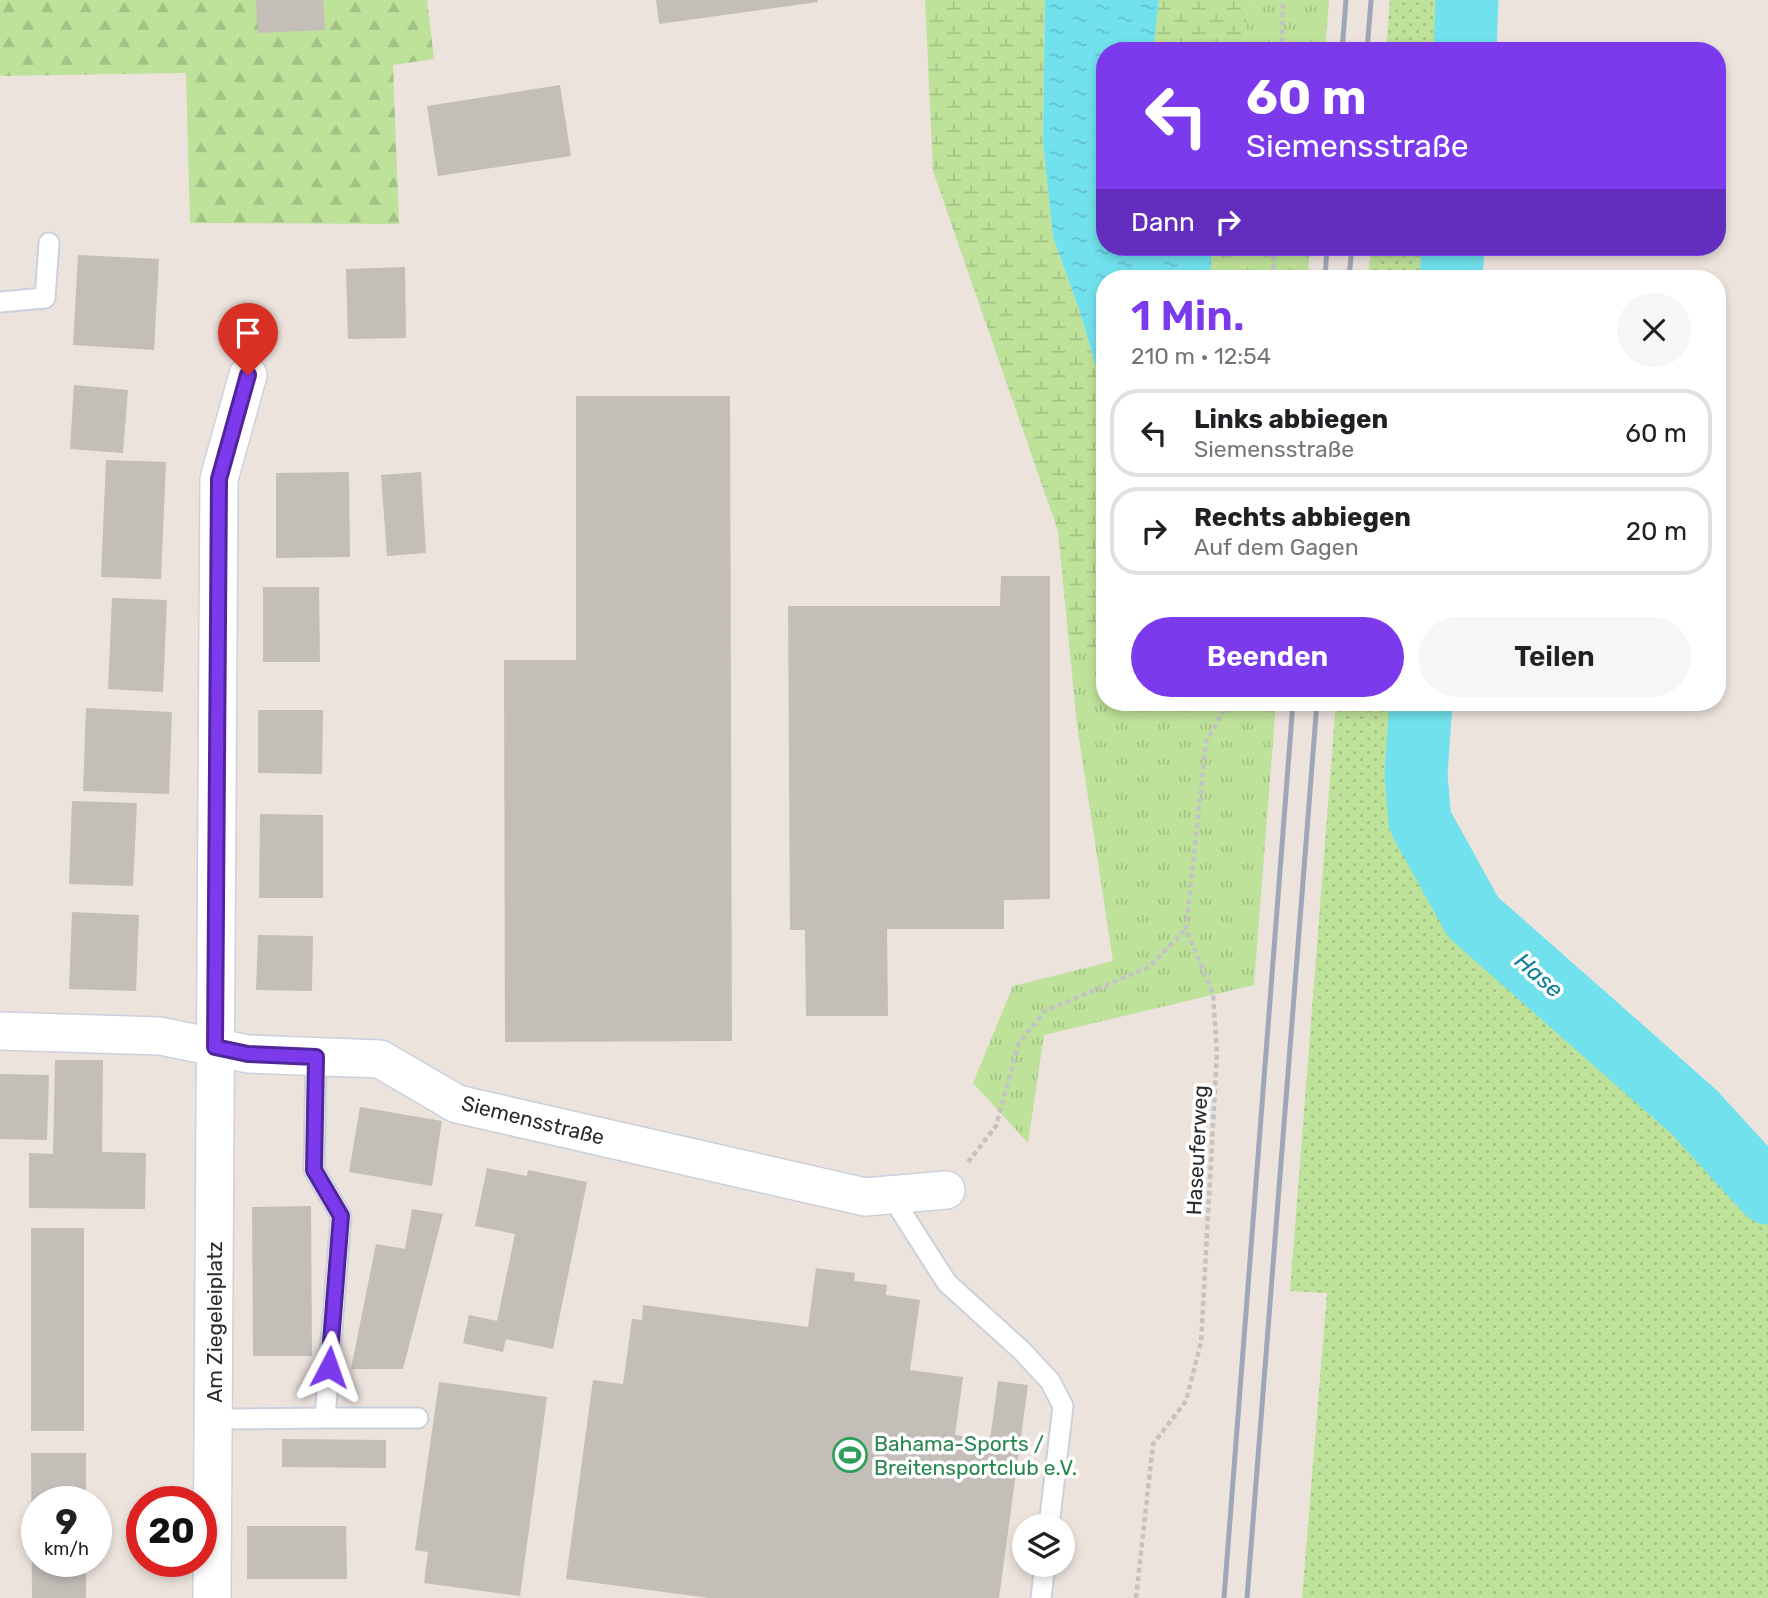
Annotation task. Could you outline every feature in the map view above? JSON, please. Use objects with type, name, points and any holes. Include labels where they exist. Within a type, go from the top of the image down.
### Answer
[{"type":"street","name":"Am Ziegeleiplatz","points":[[212,1598],[219,479],[248,375]]},
{"type":"street","name":"Siemensstraße","points":[[0,1031],[160,1036],[248,1054],[380,1059],[457,1104],[865,1197],[946,1190]]},
{"type":"lane","points":[[0,302],[45,298],[49,243]]},
{"type":"lane","points":[[316,1057],[314,1170],[341,1216],[325,1418]]},
{"type":"lane","points":[[890,1194],[947,1283],[1021,1350],[1050,1381],[1063,1406],[1050,1514]]},
{"type":"lane","points":[[234,1419],[418,1418]]},
{"type":"lane","points":[[1041,1598],[1043,1577]]},
{"type":"path","points":[[1282,42],[1283,0]]},
{"type":"path","name":"Haseuferweg","points":[[1136,1598],[1153,1444],[1186,1401],[1201,1342],[1217,1053],[1213,994],[1186,929],[1206,742],[1224,711]]},
{"type":"path","points":[[946,1190],[996,1126],[1019,1043],[1045,1011],[1149,967],[1186,929]]},
{"type":"green space","points":[[0,0],[427,0],[434,59],[393,65],[399,224],[190,223],[186,73],[0,76]]},
{"type":"green space","points":[[925,0],[1045,0],[1043,142],[1053,237],[1081,315],[1096,367],[1096,655],[1068,633],[1058,531],[933,171]]},
{"type":"green space","points":[[1159,0],[1249,0],[1246,38],[1242,42],[1154,42]]},
{"type":"green space","points":[[1249,0],[1329,0],[1326,42],[1242,42],[1246,38]]},
{"type":"green space","points":[[1390,0],[1467,0],[1465,42],[1387,42]]},
{"type":"green space","points":[[1211,256],[1309,256],[1309,270],[1211,270]]},
{"type":"green space","points":[[1370,256],[1452,256],[1452,270],[1369,270]]},
{"type":"green space","points":[[1068,633],[1096,655],[1096,711],[1275,711],[1254,985],[1044,1035],[1028,1143],[973,1083],[1013,986],[1113,961],[1077,725]]},
{"type":"green space","points":[[1335,711],[1420,711],[1416,775],[1420,821],[1473,917],[1694,1111],[1768,1193],[1768,1598],[1302,1598],[1327,1293],[1290,1291]]},
{"type":"water","points":[[1045,0],[1159,0],[1154,42],[1096,42],[1096,256],[1211,256],[1211,270],[1096,270],[1096,367],[1081,315],[1053,237],[1043,142]]},
{"type":"building","points":[[256,0],[323,0],[325,30],[258,33]]},
{"type":"building","points":[[656,0],[818,0],[818,2],[659,24]]},
{"type":"building","points":[[560,85],[571,156],[438,176],[427,106]]},
{"type":"building","points":[[78,255],[159,259],[154,350],[73,345]]},
{"type":"building","points":[[405,267],[406,338],[348,339],[346,269]]},
{"type":"building","points":[[74,385],[128,390],[123,453],[70,449]]},
{"type":"building","points":[[576,396],[730,396],[732,1041],[505,1042],[504,660],[576,660]]},
{"type":"building","points":[[106,460],[166,462],[161,579],[101,577]]},
{"type":"building","points":[[349,472],[350,557],[276,558],[276,473]]},
{"type":"building","points":[[421,472],[426,553],[387,556],[381,475]]},
{"type":"building","points":[[1001,576],[1050,576],[1050,899],[1004,900],[1004,929],[887,929],[888,1016],[806,1016],[805,930],[790,930],[788,606],[1000,606]]},
{"type":"building","points":[[263,587],[319,587],[320,662],[263,662]]},
{"type":"building","points":[[112,598],[167,600],[163,692],[108,689]]},
{"type":"building","points":[[86,708],[172,712],[169,794],[83,791]]},
{"type":"building","points":[[258,710],[323,710],[322,774],[258,773]]},
{"type":"building","points":[[72,801],[137,803],[133,886],[69,884]]},
{"type":"building","points":[[260,814],[323,815],[323,898],[259,898]]},
{"type":"building","points":[[72,912],[139,915],[136,991],[69,989]]},
{"type":"building","points":[[258,935],[313,936],[312,991],[256,990]]},
{"type":"building","points":[[55,1060],[103,1060],[102,1152],[146,1153],[145,1209],[29,1208],[29,1153],[53,1154]]},
{"type":"building","points":[[0,1074],[49,1075],[47,1140],[0,1139]]},
{"type":"building","points":[[360,1107],[442,1121],[432,1186],[349,1172]]},
{"type":"building","points":[[487,1168],[527,1176],[528,1170],[587,1182],[553,1349],[506,1339],[503,1352],[463,1343],[469,1315],[497,1321],[515,1234],[475,1226]]},
{"type":"building","points":[[311,1206],[312,1356],[253,1356],[252,1207]]},
{"type":"building","points":[[412,1209],[443,1214],[403,1369],[351,1369],[376,1244],[405,1249]]},
{"type":"building","points":[[31,1228],[84,1228],[84,1431],[31,1431]]},
{"type":"building","points":[[816,1268],[855,1273],[854,1281],[887,1285],[886,1295],[920,1300],[910,1370],[963,1377],[955,1435],[990,1440],[998,1381],[1028,1385],[999,1598],[709,1598],[566,1579],[593,1380],[623,1384],[632,1319],[642,1320],[643,1305],[808,1327]]},
{"type":"building","points":[[439,1382],[547,1397],[520,1596],[424,1583],[428,1552],[415,1550]]},
{"type":"building","points":[[282,1439],[386,1440],[386,1468],[282,1467]]},
{"type":"building","points":[[31,1453],[86,1453],[86,1486],[31,1486]]},
{"type":"building","points":[[247,1526],[346,1526],[347,1579],[247,1579]]},
{"type":"building","points":[[32,1577],[86,1577],[86,1598],[32,1598]]},
{"type":"waterway","name":"Hase","points":[[1465,42],[1467,0]]},
{"type":"waterway","name":"Hase","points":[[1452,256],[1452,270]]},
{"type":"waterway","name":"Hase","points":[[1420,711],[1416,775],[1420,821],[1473,917],[1694,1112],[1768,1193]]},
{"type":"railway","points":[[1343,42],[1346,0]]},
{"type":"railway","points":[[1368,42],[1371,0]]},
{"type":"railway","points":[[1326,256],[1326,270]]},
{"type":"railway","points":[[1350,270],[1351,256]]},
{"type":"railway","points":[[1224,1598],[1292,711]]},
{"type":"railway","points":[[1247,1598],[1316,711]]},
{"type":"place","name":"Bahama-Sports / Breitensportclub e.V.","points":[[850,1455]]},
{"type":"route","points":[[248,375],[219,479],[215,1047],[248,1054],[316,1057],[314,1170],[341,1216],[329,1367]]}]
